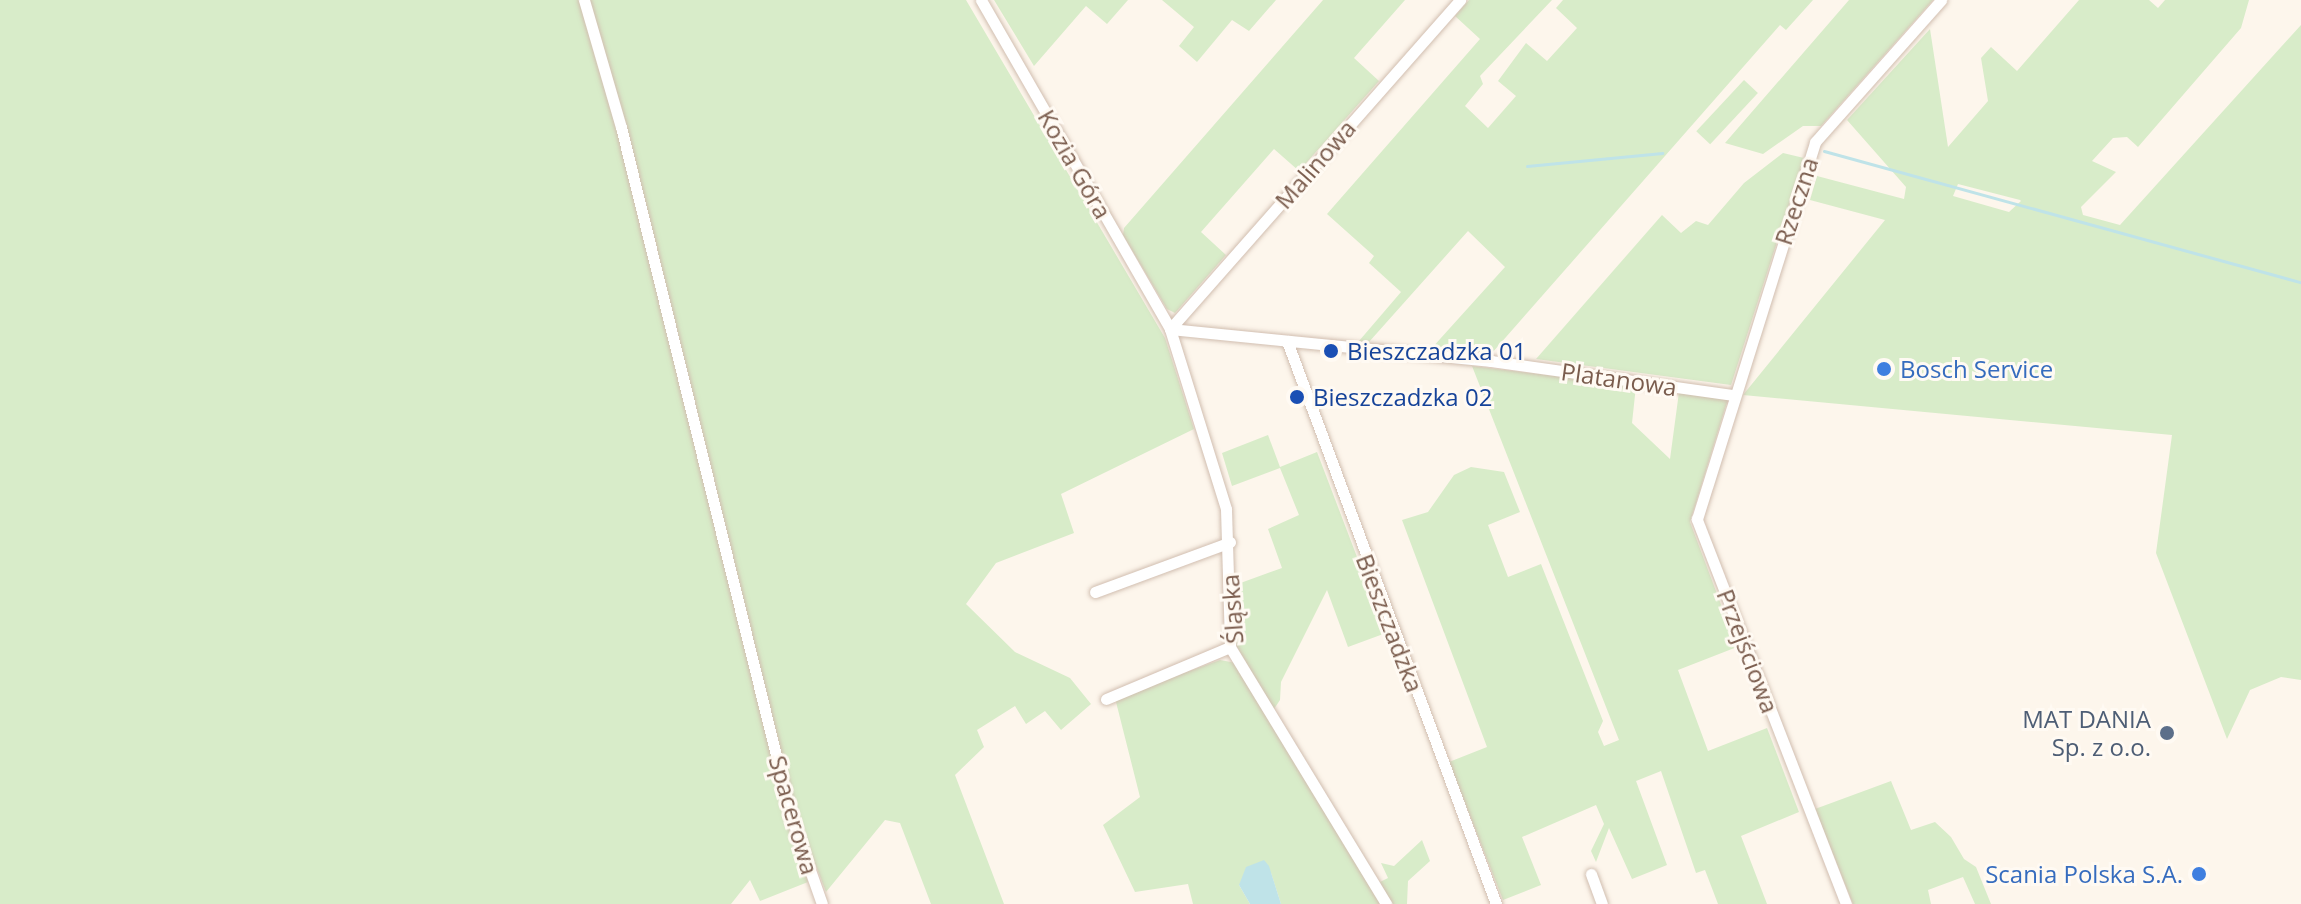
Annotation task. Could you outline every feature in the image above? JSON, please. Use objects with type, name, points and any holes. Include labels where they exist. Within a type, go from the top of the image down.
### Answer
[{"type":"street","name":"Spacerowa","points":[[584,0],[621,127],[791,816],[822,904]]},
{"type":"street","name":"Kozia Góra","points":[[981,0],[1170,329]]},
{"type":"street","name":"Malinowa","points":[[1170,329],[1460,0]]},
{"type":"street","name":"Rzeczna","points":[[1734,395],[1815,142],[1941,0]]},
{"type":"street","name":"Platanowa","points":[[1170,329],[1491,361],[1734,395]]},
{"type":"street","name":"Śląska","points":[[1170,329],[1225,501],[1230,542],[1230,647],[1386,904]]},
{"type":"street","name":"Bieszczadzka","points":[[1287,341],[1496,904]]},
{"type":"street","name":"Przejściowa","points":[[1734,395],[1697,519],[1846,904]]},
{"type":"street","points":[[1095,592],[1230,542]]},
{"type":"street","points":[[1106,699],[1230,647]]},
{"type":"street","points":[[1591,874],[1602,904]]},
{"type":"green space","points":[[0,0],[966,0],[1165,338],[1194,429],[1061,494],[1074,533],[996,563],[966,604],[1015,652],[1070,678],[1091,704],[1061,730],[1045,711],[1026,724],[1015,706],[977,730],[984,747],[955,775],[1004,904],[931,904],[900,823],[885,820],[826,892],[798,819],[789,831],[808,882],[760,901],[750,880],[731,904],[0,904]]},
{"type":"green space","points":[[994,0],[1128,0],[1107,24],[1086,6],[1034,66]]},
{"type":"green space","points":[[1162,0],[1276,0],[1249,31],[1232,20],[1197,62],[1179,46],[1194,27]]},
{"type":"green space","points":[[1323,0],[1405,0],[1354,58],[1379,81],[1299,171],[1274,149],[1201,232],[1226,255],[1175,313],[1167,309],[1123,235],[1124,228]]},
{"type":"green space","points":[[1469,0],[1552,0],[1480,76],[1483,84],[1465,106],[1488,128],[1516,96],[1498,81],[1526,43],[1547,61],[1577,28],[1556,8],[1563,0],[1813,0],[1786,30],[1780,25],[1492,353],[1431,349],[1505,267],[1468,231],[1369,342],[1359,341],[1401,292],[1369,263],[1374,256],[1327,214],[1480,39],[1455,16]]},
{"type":"green space","points":[[1849,0],[1933,0],[1821,126],[1803,126],[1763,154],[1725,143]]},
{"type":"green space","points":[[2079,0],[2149,0],[2158,8],[2165,0],[2249,0],[2241,28],[2138,147],[2127,137],[2113,138],[2092,161],[2116,172],[2081,207],[2083,215],[2120,225],[2301,25],[2301,680],[2281,677],[2250,690],[2227,739],[2156,553],[2172,435],[1743,395],[1885,220],[1810,200],[1817,176],[1904,199],[1906,187],[1847,120],[1930,29],[1948,147],[1988,101],[1981,58],[1991,47],[2017,71]],"holes":[[[1958,184],[2020,200],[2009,212],[1953,196]]]},
{"type":"green space","points":[[1744,80],[1758,93],[1710,144],[1696,131]]},
{"type":"green space","points":[[1783,153],[1804,158],[1731,385],[1536,359],[1662,215],[1681,233],[1696,221],[1708,225],[1744,183]]},
{"type":"green space","points":[[1472,366],[1636,386],[1632,423],[1670,459],[1679,392],[1728,399],[1690,522],[1737,647],[1678,670],[1708,751],[1767,728],[1799,812],[1741,836],[1767,904],[1718,904],[1705,870],[1696,873],[1661,771],[1636,781],[1667,865],[1632,879],[1609,828],[1596,862],[1591,851],[1604,824],[1596,805],[1522,837],[1541,885],[1503,900],[1449,762],[1487,747],[1402,520],[1428,512],[1454,475],[1471,467],[1504,472],[1520,512],[1488,525],[1508,577],[1541,564],[1603,721],[1598,732],[1604,746],[1619,740]]},
{"type":"green space","points":[[1268,435],[1280,467],[1317,452],[1386,633],[1348,647],[1327,590],[1281,682],[1280,700],[1274,709],[1234,642],[1235,585],[1282,568],[1268,529],[1299,515],[1280,468],[1232,486],[1222,453]]},
{"type":"green space","points":[[1220,660],[1236,663],[1380,904],[1281,904],[1271,873],[1239,885],[1250,904],[1193,904],[1188,884],[1135,892],[1103,825],[1140,797],[1115,698]]},
{"type":"green space","points":[[1891,781],[1911,830],[1935,822],[1951,837],[1964,859],[1976,867],[1991,904],[1975,904],[1963,877],[1928,890],[1931,904],[1853,904],[1815,809]]},
{"type":"green space","points":[[1422,840],[1430,861],[1408,881],[1407,904],[1392,904],[1380,882],[1388,878],[1381,863],[1394,866]]},
{"type":"water","points":[[1264,860],[1269,866],[1281,904],[1250,904],[1239,885],[1246,867]]},
{"type":"waterway","points":[[1824,151],[2301,282]]},
{"type":"waterway","points":[[1527,166],[1662,153]]},
{"type":"place","name":"Bieszczadzka 01","points":[[1331,351]]},
{"type":"place","name":"Bosch Service","points":[[1884,369]]},
{"type":"place","name":"Bieszczadzka 02","points":[[1297,397]]},
{"type":"place","name":"MAT DANIA Sp. z o.o.","points":[[2167,733]]},
{"type":"place","name":"Scania Polska S.A.","points":[[2199,874]]}]
